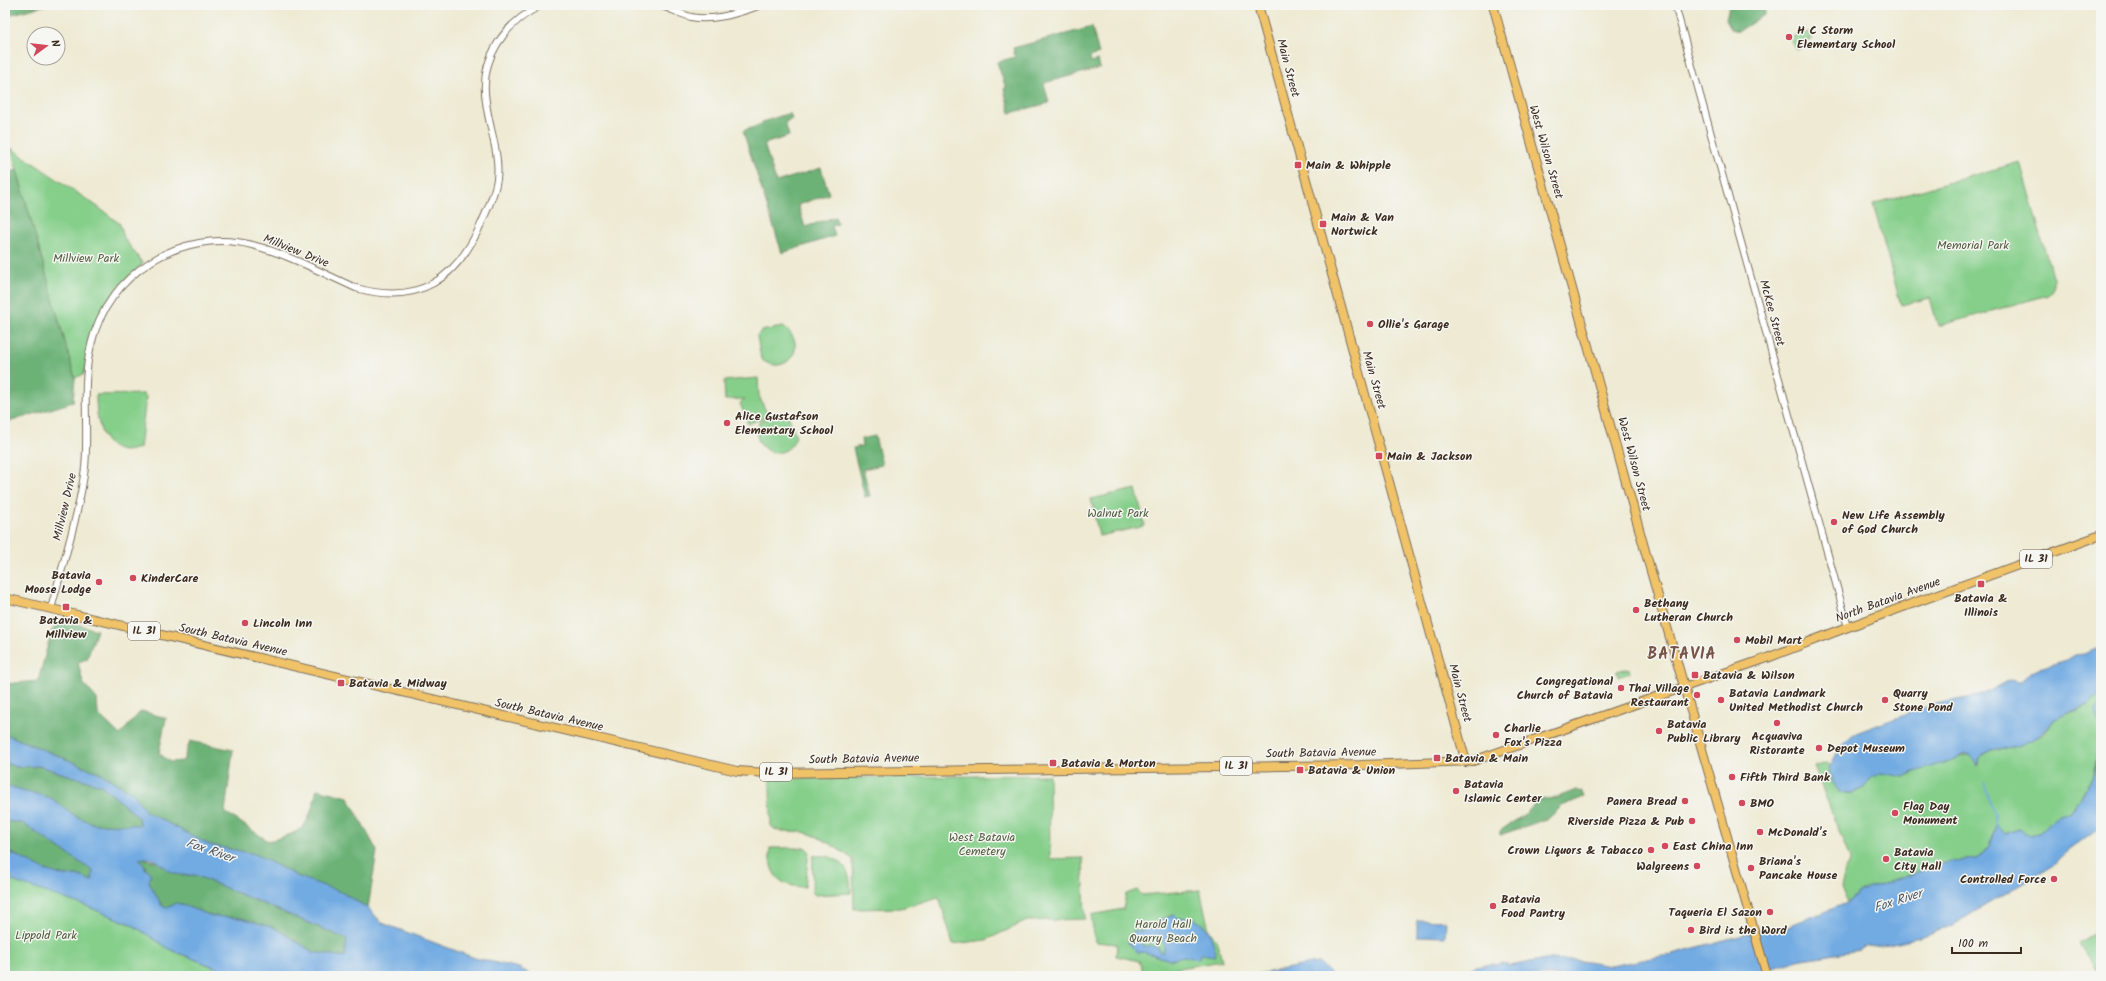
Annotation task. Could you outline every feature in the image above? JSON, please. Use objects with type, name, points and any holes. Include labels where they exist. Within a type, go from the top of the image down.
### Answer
[{"type":"main road","name":"Main Street","points":[[1258,5],[1466,762]]},
{"type":"main road","name":"West Wilson Street","points":[[1493,5],[1684,688],[1767,976]]},
{"type":"main road","name":"North Batavia Avenue","points":[[1684,688],[2101,536]]},
{"type":"main road","name":"South Batavia Avenue","points":[[5,598],[737,771],[767,773],[1466,762],[1684,688]]},
{"type":"street","name":"Millview Drive","points":[[51,609],[83,479],[86,452],[85,397],[90,346],[100,319],[116,292],[133,275],[154,259],[182,247],[213,241],[235,242],[268,250],[356,288],[370,292],[392,294],[407,292],[421,288],[443,277],[470,249],[490,203],[496,184],[497,157],[486,102],[485,88],[490,58],[505,32],[526,13],[542,5]]},
{"type":"street","points":[[658,5],[691,17],[713,18],[762,5]]},
{"type":"street","name":"McKee Street","points":[[1675,5],[1848,627]]},
{"type":"green space","points":[[5,5],[46,5],[5,16]]},
{"type":"green space","points":[[1729,5],[1766,5],[1764,15],[1739,31],[1731,29],[1726,20]]},
{"type":"green space","points":[[1092,27],[1099,54],[1090,57],[1091,62],[1098,60],[1100,68],[1044,83],[1049,103],[1010,113],[1004,89],[1006,88],[997,62],[1015,57],[1013,48]]},
{"type":"green space","points":[[1809,32],[1811,39],[1802,42],[1802,47],[1796,50],[1791,41],[1794,36]]},
{"type":"green space","points":[[790,113],[792,119],[785,122],[789,136],[764,144],[776,182],[821,168],[829,194],[798,205],[805,227],[835,217],[838,224],[832,226],[835,236],[782,253],[743,131],[762,124],[762,122]]},
{"type":"green space","name":"Millview Park","points":[[11,148],[98,207],[120,224],[124,238],[143,264],[116,290],[108,301],[96,325],[84,374],[75,378]]},
{"type":"green space","name":"Memorial Park","points":[[2020,162],[2053,279],[2053,288],[2048,295],[1938,326],[1930,298],[1901,305],[1873,204]]},
{"type":"green space","points":[[17,170],[75,378],[73,402],[5,423],[5,174]]},
{"type":"green space","points":[[783,327],[791,334],[795,342],[795,350],[792,357],[786,362],[779,365],[770,364],[761,359],[757,336],[761,331]]},
{"type":"green space","points":[[758,378],[759,396],[768,416],[748,424],[740,403],[745,399],[725,400],[724,381]]},
{"type":"green space","points":[[144,394],[146,397],[140,448],[124,451],[116,449],[109,444],[104,437],[98,421],[96,395]]},
{"type":"green space","points":[[782,413],[788,415],[796,436],[791,445],[784,451],[777,453],[769,451],[763,447],[758,440],[757,431],[760,421]]},
{"type":"green space","points":[[875,436],[882,465],[863,469],[870,496],[865,497],[853,448],[862,446],[861,439]]},
{"type":"green space","name":"Walnut Park","points":[[1136,489],[1145,526],[1099,536],[1091,499]]},
{"type":"green space","points":[[63,620],[97,630],[87,659],[78,662],[83,683],[97,699],[98,714],[120,735],[141,711],[166,718],[159,753],[170,762],[183,761],[190,741],[233,750],[225,812],[268,841],[291,834],[304,826],[311,812],[317,789],[348,797],[377,851],[368,908],[341,892],[299,877],[255,854],[210,845],[144,811],[134,794],[100,773],[5,734],[5,684],[38,681],[52,630]]},
{"type":"green space","points":[[1629,668],[1630,673],[1618,677],[1617,671]]},
{"type":"green space","points":[[2100,697],[2101,706],[2096,711],[2101,739],[2092,778],[2069,813],[2059,815],[2039,833],[2029,835],[2019,829],[2005,834],[1996,825],[1989,846],[1978,859],[1951,862],[1859,892],[1847,903],[1841,888],[1845,870],[1850,859],[1814,767],[1826,763],[1831,764],[1830,775],[1834,785],[1842,792],[1853,793],[1861,789],[1873,777],[1880,773],[1905,777],[1939,763],[1967,755],[1971,755],[1979,765],[1980,757],[1992,750],[2018,746],[2042,735],[2055,719],[2089,705],[2095,698]]},
{"type":"green space","points":[[5,763],[17,767],[39,766],[101,785],[137,816],[141,825],[94,824],[77,817],[51,798],[5,785]]},
{"type":"green space","name":"West Batavia Cemetery","points":[[1049,775],[1050,859],[1083,858],[1085,919],[1027,921],[986,940],[953,944],[939,897],[901,908],[854,909],[853,859],[817,836],[799,831],[777,830],[771,826],[770,779]]},
{"type":"green space","points":[[1576,790],[1582,792],[1584,797],[1562,806],[1549,818],[1500,835],[1500,831],[1525,814],[1540,799],[1550,800]]},
{"type":"green space","points":[[5,821],[22,823],[93,871],[92,881],[77,875],[65,876],[45,870],[5,850]]},
{"type":"green space","points":[[770,848],[806,848],[809,851],[805,887],[788,884],[777,877],[771,865]]},
{"type":"green space","points":[[813,856],[830,857],[842,864],[849,876],[851,893],[815,895],[812,892]]},
{"type":"green space","points":[[142,858],[160,863],[171,872],[183,876],[195,875],[347,939],[345,957],[313,952],[275,928],[241,918],[212,916],[177,903],[169,907],[162,906],[151,887],[145,866],[139,859]]},
{"type":"green space","name":"Lippold Park","points":[[5,877],[131,924],[171,950],[237,976],[5,976]]},
{"type":"green space","name":"Harold Hall Quarry Beach","points":[[1137,890],[1142,895],[1200,890],[1209,930],[1218,943],[1222,961],[1161,971],[1143,971],[1139,961],[1116,956],[1117,944],[1095,942],[1091,915],[1123,909],[1126,894]]},
{"type":"green space","points":[[2101,929],[2101,975],[2099,976],[2078,943]]},
{"type":"water","points":[[2101,647],[2101,698],[2095,698],[2089,705],[2083,706],[2055,719],[2038,737],[2018,746],[1992,750],[1980,757],[1978,766],[1971,755],[1964,754],[1955,759],[1912,773],[1905,777],[1881,773],[1871,778],[1864,788],[1852,793],[1839,791],[1832,783],[1829,768],[1841,746],[1856,733],[1931,705],[1982,695],[2010,680],[2021,682],[2028,674],[2036,669],[2067,660],[2075,655],[2084,654]]},
{"type":"water","points":[[2101,706],[2101,739],[2096,711]]},
{"type":"water","name":"Fox River","points":[[5,734],[100,773],[134,794],[145,811],[210,845],[255,854],[299,877],[341,892],[368,908],[382,923],[475,958],[519,968],[534,976],[237,976],[171,950],[131,924],[86,906],[12,881],[5,877],[5,850],[45,870],[65,876],[77,875],[92,881],[93,871],[22,823],[5,821],[5,785],[51,798],[77,817],[94,824],[141,825],[137,816],[101,785],[39,766],[17,767],[5,763]],"holes":[[[145,858],[155,860],[171,872],[183,875],[195,875],[347,939],[345,957],[313,952],[275,928],[241,918],[212,916],[177,903],[169,907],[162,906],[149,882],[151,873],[145,869],[145,866],[139,859]]]},
{"type":"water","name":"Fox River","points":[[2101,739],[2101,826],[2065,853],[2056,863],[1951,926],[1920,937],[1889,944],[1864,947],[1860,950],[1797,960],[1750,976],[1455,976],[1476,966],[1502,963],[1510,966],[1546,959],[1574,960],[1611,966],[1668,955],[1762,930],[1788,926],[1847,903],[1859,892],[1951,861],[1978,859],[1989,846],[1996,825],[2005,834],[2019,829],[2029,835],[2039,833],[2059,815],[2069,813],[2092,778]]},
{"type":"water","points":[[1174,915],[1177,918],[1194,918],[1209,930],[1216,952],[1215,956],[1201,954],[1198,959],[1183,956],[1170,960],[1143,952],[1139,953],[1128,944],[1129,938],[1133,932],[1156,927],[1157,921]],"holes":[[[1148,938],[1155,944],[1158,943],[1160,939],[1163,939],[1164,952],[1160,952],[1159,948],[1149,945],[1144,947],[1142,942],[1144,939]]]},
{"type":"water","points":[[1417,920],[1446,921],[1445,937],[1417,936]]},
{"type":"water","points":[[1320,963],[1333,976],[1248,976]]},
{"type":"waterway","points":[[1983,781],[1995,816],[1995,826]]},
{"type":"place","name":"H C Storm Elementary School","points":[[1789,37]]},
{"type":"place","name":"Main & Whipple","points":[[1298,165]]},
{"type":"place","name":"Main & Van Nortwick","points":[[1323,224]]},
{"type":"place","name":"Ollie's Garage","points":[[1370,324]]},
{"type":"place","name":"Alice Gustafson Elementary School","points":[[727,423]]},
{"type":"place","name":"Main & Jackson","points":[[1379,456]]},
{"type":"place","name":"New Life Assembly of God Church","points":[[1834,522]]},
{"type":"place","name":"KinderCare","points":[[133,578]]},
{"type":"place","name":"Batavia Moose Lodge","points":[[99,582]]},
{"type":"place","name":"Batavia & Illinois","points":[[1981,584]]},
{"type":"place","name":"Batavia & Millview","points":[[66,607]]},
{"type":"place","name":"Bethany Lutheran Church","points":[[1636,610]]},
{"type":"place","name":"Lincoln Inn","points":[[245,623]]},
{"type":"place","name":"Mobil Mart","points":[[1737,640]]},
{"type":"place","name":"Batavia & Wilson","points":[[1695,675]]},
{"type":"place","name":"Batavia & Midway","points":[[341,683]]},
{"type":"place","name":"Congregational Church of Batavia","points":[[1621,688]]},
{"type":"place","name":"Thai Village Restaurant","points":[[1697,695]]},
{"type":"place","name":"Batavia Landmark United Methodist Church","points":[[1721,700]]},
{"type":"place","name":"Quarry Stone Pond","points":[[1885,700]]},
{"type":"place","name":"Acquaviva Ristorante","points":[[1777,723]]},
{"type":"place","name":"Batavia Public Library","points":[[1659,731]]},
{"type":"place","name":"Charlie Fox's Pizza","points":[[1496,735]]},
{"type":"place","name":"Depot Museum","points":[[1819,748]]},
{"type":"place","name":"Batavia & Main","points":[[1437,758]]},
{"type":"place","name":"Batavia & Morton","points":[[1053,763]]},
{"type":"place","name":"Batavia & Union","points":[[1300,770]]},
{"type":"place","name":"Fifth Third Bank","points":[[1732,777]]},
{"type":"place","name":"Batavia Islamic Center","points":[[1456,791]]},
{"type":"place","name":"Panera Bread","points":[[1685,801]]},
{"type":"place","name":"BMO","points":[[1742,803]]},
{"type":"place","name":"Flag Day Monument","points":[[1895,813]]},
{"type":"place","name":"Riverside Pizza & Pub","points":[[1692,821]]},
{"type":"place","name":"McDonald's","points":[[1760,832]]},
{"type":"place","name":"East China Inn","points":[[1665,846]]},
{"type":"place","name":"Crown Liquors & Tabacco","points":[[1651,850]]},
{"type":"place","name":"Batavia City Hall","points":[[1886,859]]},
{"type":"place","name":"Walgreens","points":[[1697,866]]},
{"type":"place","name":"Briana's Pancake House","points":[[1751,868]]},
{"type":"place","name":"Controlled Force","points":[[2054,879]]},
{"type":"place","name":"Batavia Food Pantry","points":[[1493,906]]},
{"type":"place","name":"Taqueria El Sazon","points":[[1770,912]]},
{"type":"place","name":"Bird is the Word","points":[[1691,930]]},
{"type":"district","name":"BATAVIA","points":[[1682,654]]}]
